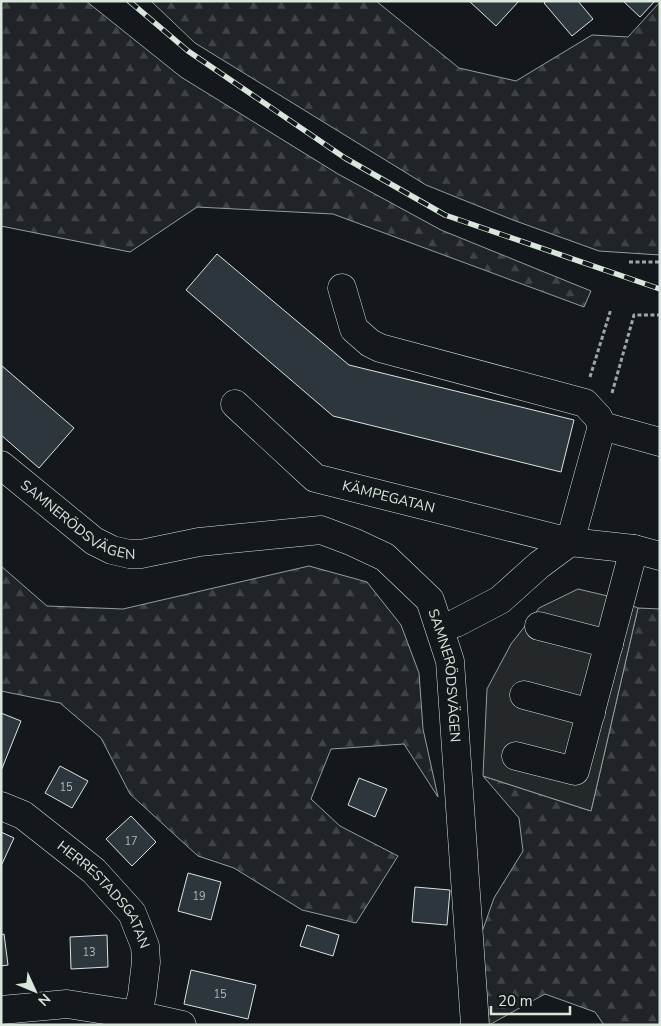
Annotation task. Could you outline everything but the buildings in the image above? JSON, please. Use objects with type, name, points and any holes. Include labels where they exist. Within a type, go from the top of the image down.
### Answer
[{"type":"street","points":[[342,288],[354,329],[370,343],[390,352],[584,403],[598,416],[602,426],[570,542],[500,600],[456,623],[440,628]]},
{"type":"street","name":"KÄMPEGATAN","points":[[235,404],[315,478],[570,542],[634,549],[660,556]]},
{"type":"street","points":[[602,426],[660,442]]},
{"type":"street","name":"SAMNERÖDSVÄGEN","points":[[1,465],[94,542],[112,550],[129,554],[142,554],[199,542],[321,530],[353,542],[384,557],[430,600],[450,662],[475,1025]]},
{"type":"street","points":[[516,756],[575,772],[634,549]]},
{"type":"street","points":[[539,626],[609,644]]},
{"type":"street","points":[[524,695],[591,713]]},
{"type":"street","name":"HERRESTADSGATAN","points":[[1,806],[23,815],[94,871],[132,913],[145,946],[146,962],[142,995],[137,1015]]},
{"type":"street","points":[[1,1010],[67,1004],[137,1015],[182,1025]]},
{"type":"path","points":[[629,262],[660,262]]},
{"type":"path","points":[[587,386],[611,309]]},
{"type":"path","points":[[602,426],[634,315],[660,315]]},
{"type":"green space","points":[[1,1],[86,1],[181,77],[338,174],[441,230],[591,291],[584,307],[333,214],[197,207],[130,252],[1,226]]},
{"type":"green space","points":[[151,1],[376,1],[459,68],[516,81],[592,35],[628,37],[660,2],[660,255],[599,251],[513,220],[426,185],[195,43]]},
{"type":"green space","points":[[1,566],[47,606],[123,609],[309,566],[367,582],[401,625],[419,673],[423,729],[438,797],[404,744],[331,749],[311,799],[340,826],[398,856],[356,923],[302,910],[234,868],[198,856],[130,794],[101,738],[60,703],[1,691]]},
{"type":"green space","points":[[638,608],[660,609],[660,1025],[604,1025],[595,1012],[545,994],[489,1025],[482,932],[494,898],[523,851],[519,818],[483,776],[591,811]]},
{"type":"shaded area","points":[[578,589],[612,597],[638,608],[591,811],[483,776],[487,689],[511,644],[539,608]]},
{"type":"railway","points":[[129,1],[188,51],[345,158],[445,215],[660,289]]}]
